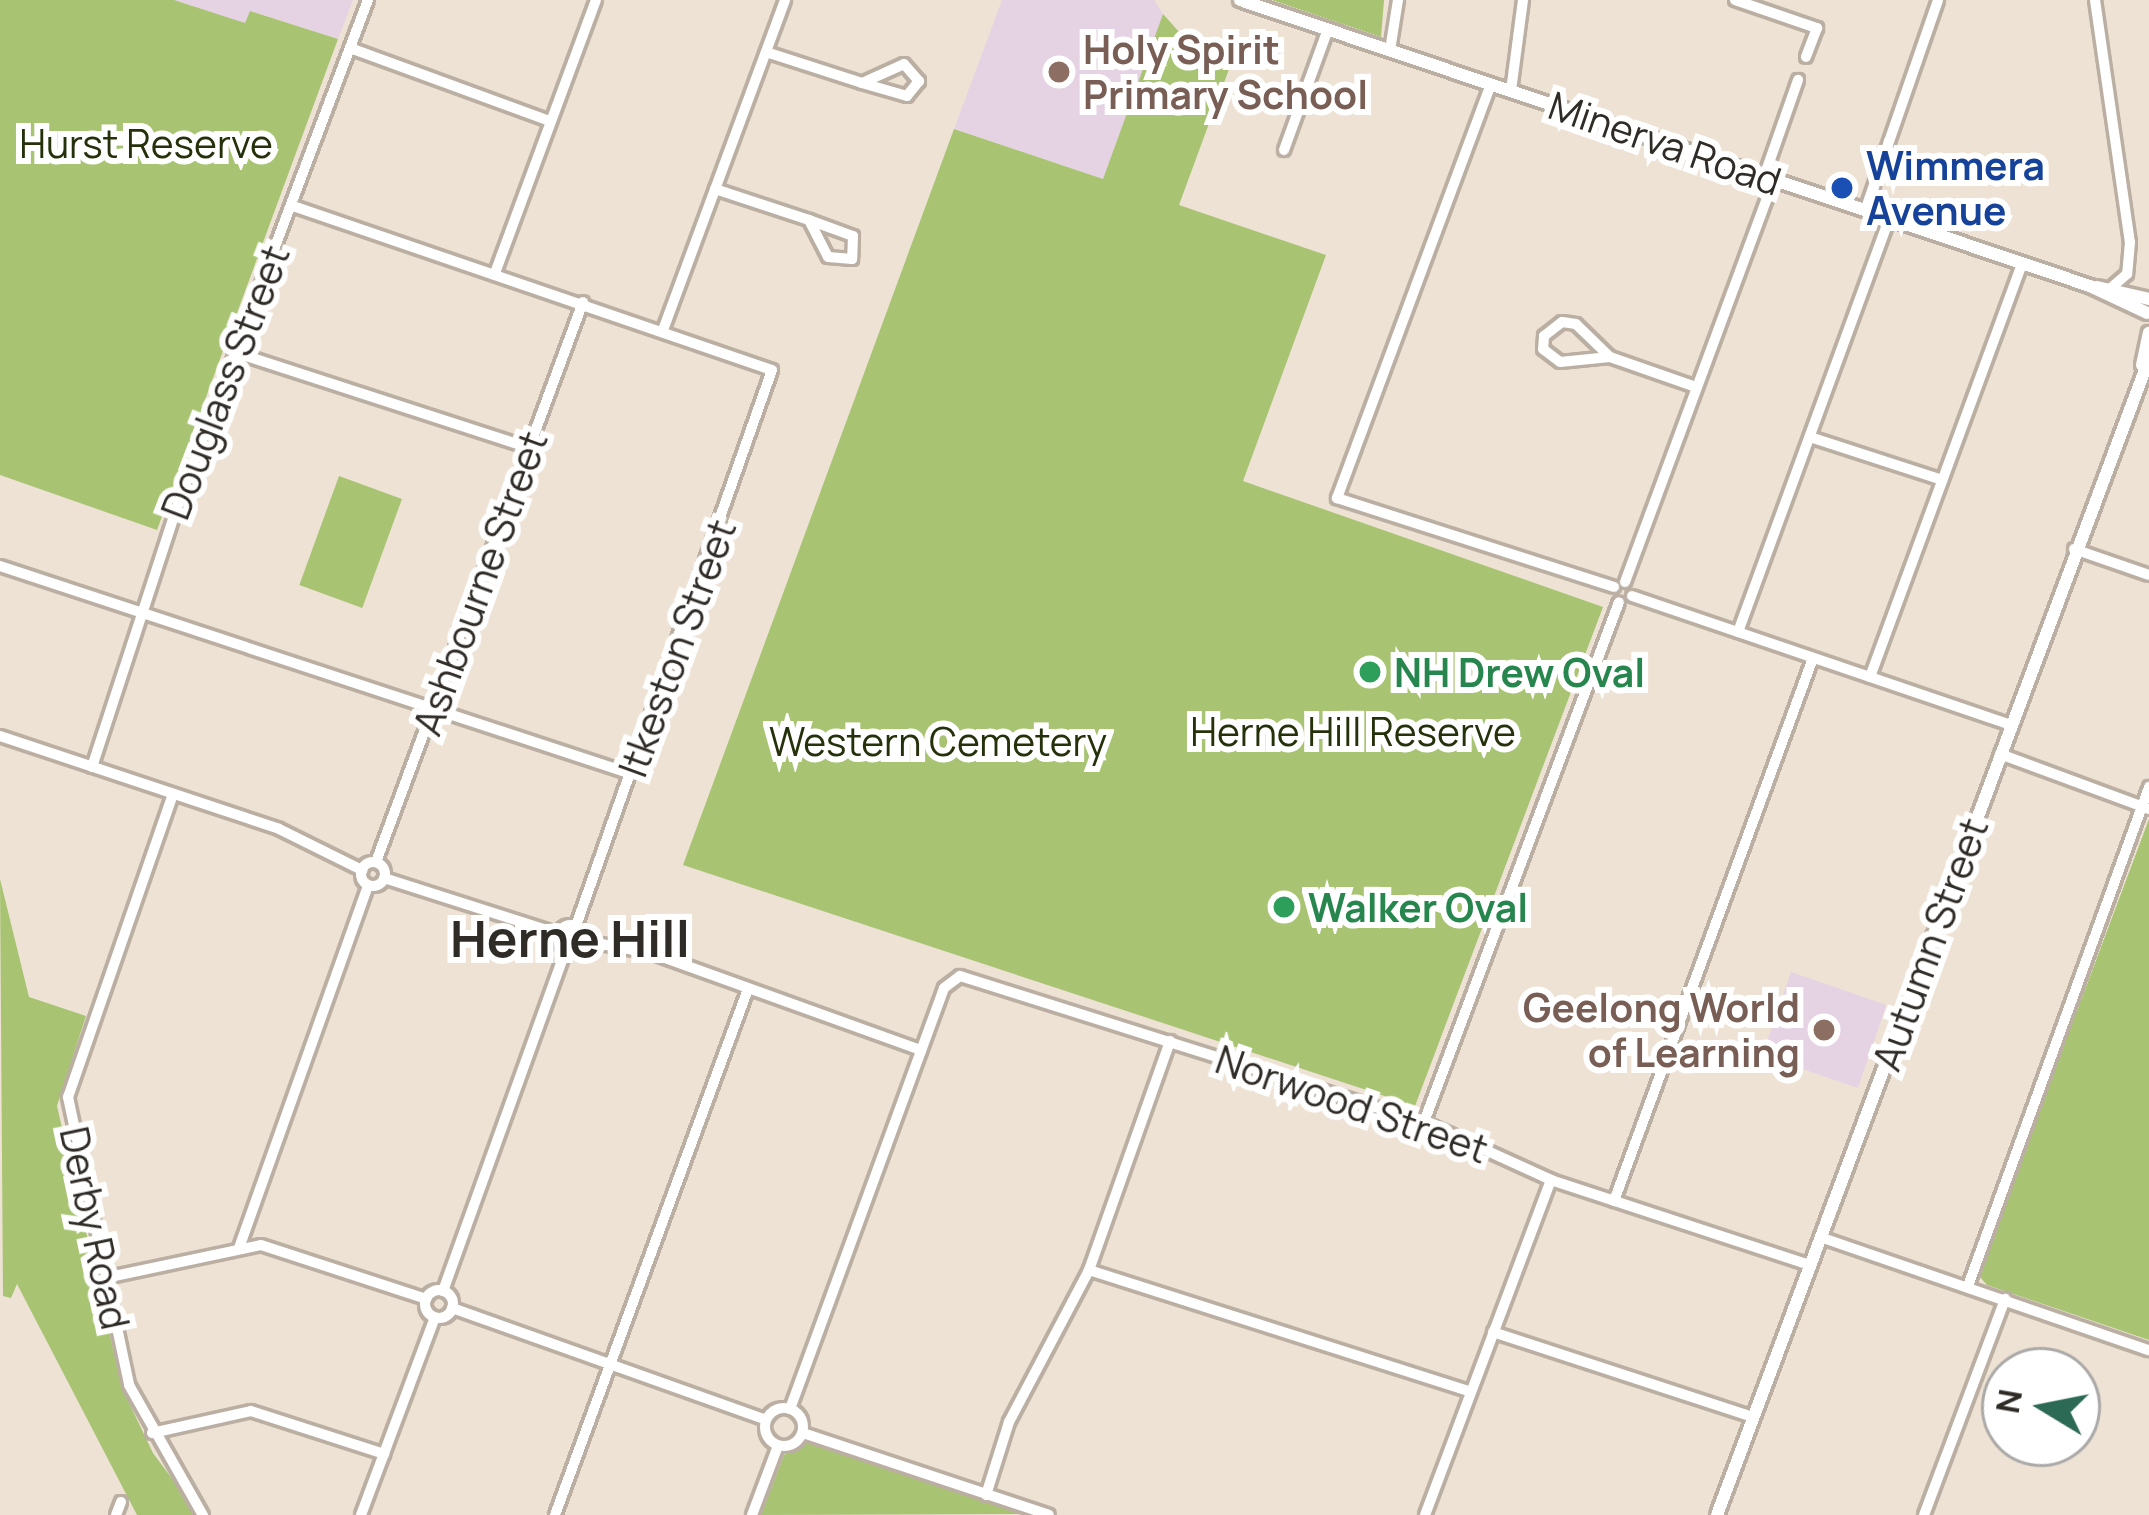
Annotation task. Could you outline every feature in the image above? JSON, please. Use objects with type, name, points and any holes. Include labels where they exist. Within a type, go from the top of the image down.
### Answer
[{"type":"street","name":"Douglass Street","points":[[92,767],[234,352],[368,0]]},
{"type":"street","points":[[495,273],[596,0]]},
{"type":"street","points":[[292,206],[663,330],[785,0]]},
{"type":"street","name":"Minerva Road","points":[[1240,0],[2149,308]]},
{"type":"street","points":[[1390,50],[1398,0]]},
{"type":"street","points":[[1511,91],[1523,0]]},
{"type":"street","points":[[1735,0],[1817,28],[1806,57]]},
{"type":"street","points":[[1865,211],[1938,0]]},
{"type":"street","points":[[2095,0],[2128,269],[2111,288]]},
{"type":"street","points":[[1284,150],[1328,29]]},
{"type":"street","points":[[350,48],[550,121]]},
{"type":"street","points":[[766,52],[900,96],[919,80],[916,70],[898,64],[862,82]]},
{"type":"street","points":[[1424,1121],[1619,602],[1619,585],[1696,387],[1798,80]]},
{"type":"street","points":[[1491,84],[1337,498],[1619,585],[1632,596],[2011,725]]},
{"type":"street","points":[[716,189],[809,220],[853,236],[852,259],[828,257],[809,220]]},
{"type":"street","points":[[1738,632],[1889,218]]},
{"type":"street","points":[[1870,677],[2022,263]]},
{"type":"street","name":"Minerva Road","points":[[2090,286],[2111,288],[2149,308]]},
{"type":"street","name":"Ashbourne Street","points":[[376,862],[583,302]]},
{"type":"street","points":[[1610,357],[1560,362],[1543,349],[1544,336],[1562,322],[1576,324],[1610,357],[1696,387]]},
{"type":"street","name":"Itkeston Street","points":[[576,926],[772,370],[663,330]]},
{"type":"street","name":"Autumn Street","points":[[1717,1515],[2141,372],[2149,333]]},
{"type":"street","points":[[234,352],[529,448]]},
{"type":"street","name":"Autumn Street","points":[[2141,372],[2149,359]]},
{"type":"street","points":[[1810,437],[1942,480]]},
{"type":"street","points":[[2074,549],[2149,575]]},
{"type":"street","points":[[0,566],[631,774]]},
{"type":"street","points":[[1619,602],[1632,596]]},
{"type":"street","points":[[1614,1201],[1813,658]]},
{"type":"street","points":[[0,736],[279,830],[362,870],[368,885],[239,1248]]},
{"type":"street","points":[[2000,754],[2145,807]]},
{"type":"street","points":[[1968,1286],[2149,787]]},
{"type":"street","name":"Derby Road","points":[[172,794],[68,1092],[128,1385],[203,1515]]},
{"type":"street","points":[[362,870],[376,862],[384,878]]},
{"type":"street","points":[[368,885],[384,878],[559,934],[576,926],[584,941]]},
{"type":"street","points":[[105,1278],[261,1245],[426,1299],[443,1291],[566,950],[559,934]]},
{"type":"street","points":[[443,1291],[452,1307],[766,1420],[790,1409],[922,1050],[651,952],[584,941],[566,950]]},
{"type":"street","name":"Norwood Street","points":[[922,1050],[944,988],[959,976],[1424,1121],[1550,1180],[1810,1265]]},
{"type":"street","points":[[555,1515],[748,988]]},
{"type":"street","points":[[986,1495],[1009,1422],[1089,1270],[1170,1041]]},
{"type":"street","points":[[1425,1515],[1550,1180]]},
{"type":"street","points":[[1820,1238],[2149,1349]]},
{"type":"street","points":[[1089,1270],[1469,1391]]},
{"type":"street","points":[[426,1299],[434,1317]]},
{"type":"street","points":[[1924,1515],[2005,1299]]},
{"type":"street","points":[[361,1515],[434,1317],[452,1307]]},
{"type":"street","points":[[1493,1331],[1753,1417]]},
{"type":"street","points":[[790,1409],[803,1433],[1049,1515]]},
{"type":"street","points":[[152,1433],[251,1411],[384,1454]]},
{"type":"street","points":[[766,1420],[778,1446]]},
{"type":"street","points":[[752,1515],[778,1446],[803,1433]]},
{"type":"street","points":[[116,1515],[121,1502]]},
{"type":"shaded area","points":[[174,0],[353,0],[338,39],[251,11],[246,24]]},
{"type":"shaded area","name":"Holy Spirit Primary School","points":[[1002,0],[1154,0],[1163,14],[1103,179],[954,129]]},
{"type":"shaded area","name":"Geelong World of Learning","points":[[1791,972],[1886,1005],[1858,1088],[1762,1055]]},
{"type":"green space","name":"Hurst Reserve","points":[[0,0],[174,0],[245,23],[250,11],[338,39],[157,530],[0,475]]},
{"type":"green space","points":[[1272,0],[1384,0],[1381,37]]},
{"type":"green space","name":"Western Cemetery","points":[[1163,14],[1180,33],[1212,45],[1239,42],[1179,205],[1326,255],[1243,481],[1603,607],[1415,1106],[683,865],[954,129],[1103,179]]},
{"type":"green space","points":[[339,476],[402,499],[362,608],[299,585]]},
{"type":"green space","points":[[2149,819],[2149,1340],[1987,1285],[1978,1275]]},
{"type":"green space","points":[[0,879],[29,997],[86,1016],[57,1106],[122,1388],[153,1453],[199,1515],[137,1515],[17,1284],[11,1298],[3,1296]]},
{"type":"green space","points":[[808,1443],[1021,1514],[761,1515],[784,1455]]},
{"type":"place","name":"Holy Spirit Primary School","points":[[1059,72]]},
{"type":"place","name":"Wimmera Avenue","points":[[1842,188]]},
{"type":"place","name":"NH Drew Oval","points":[[1370,672]]},
{"type":"place","name":"Walker Oval","points":[[1284,907]]},
{"type":"place","name":"Geelong World of Learning","points":[[1824,1030]]},
{"type":"district","name":"Herne Hill","points":[[570,938]]},
{"type":"park label","name":"Herne Hill Reserve","points":[[1353,731]]}]
